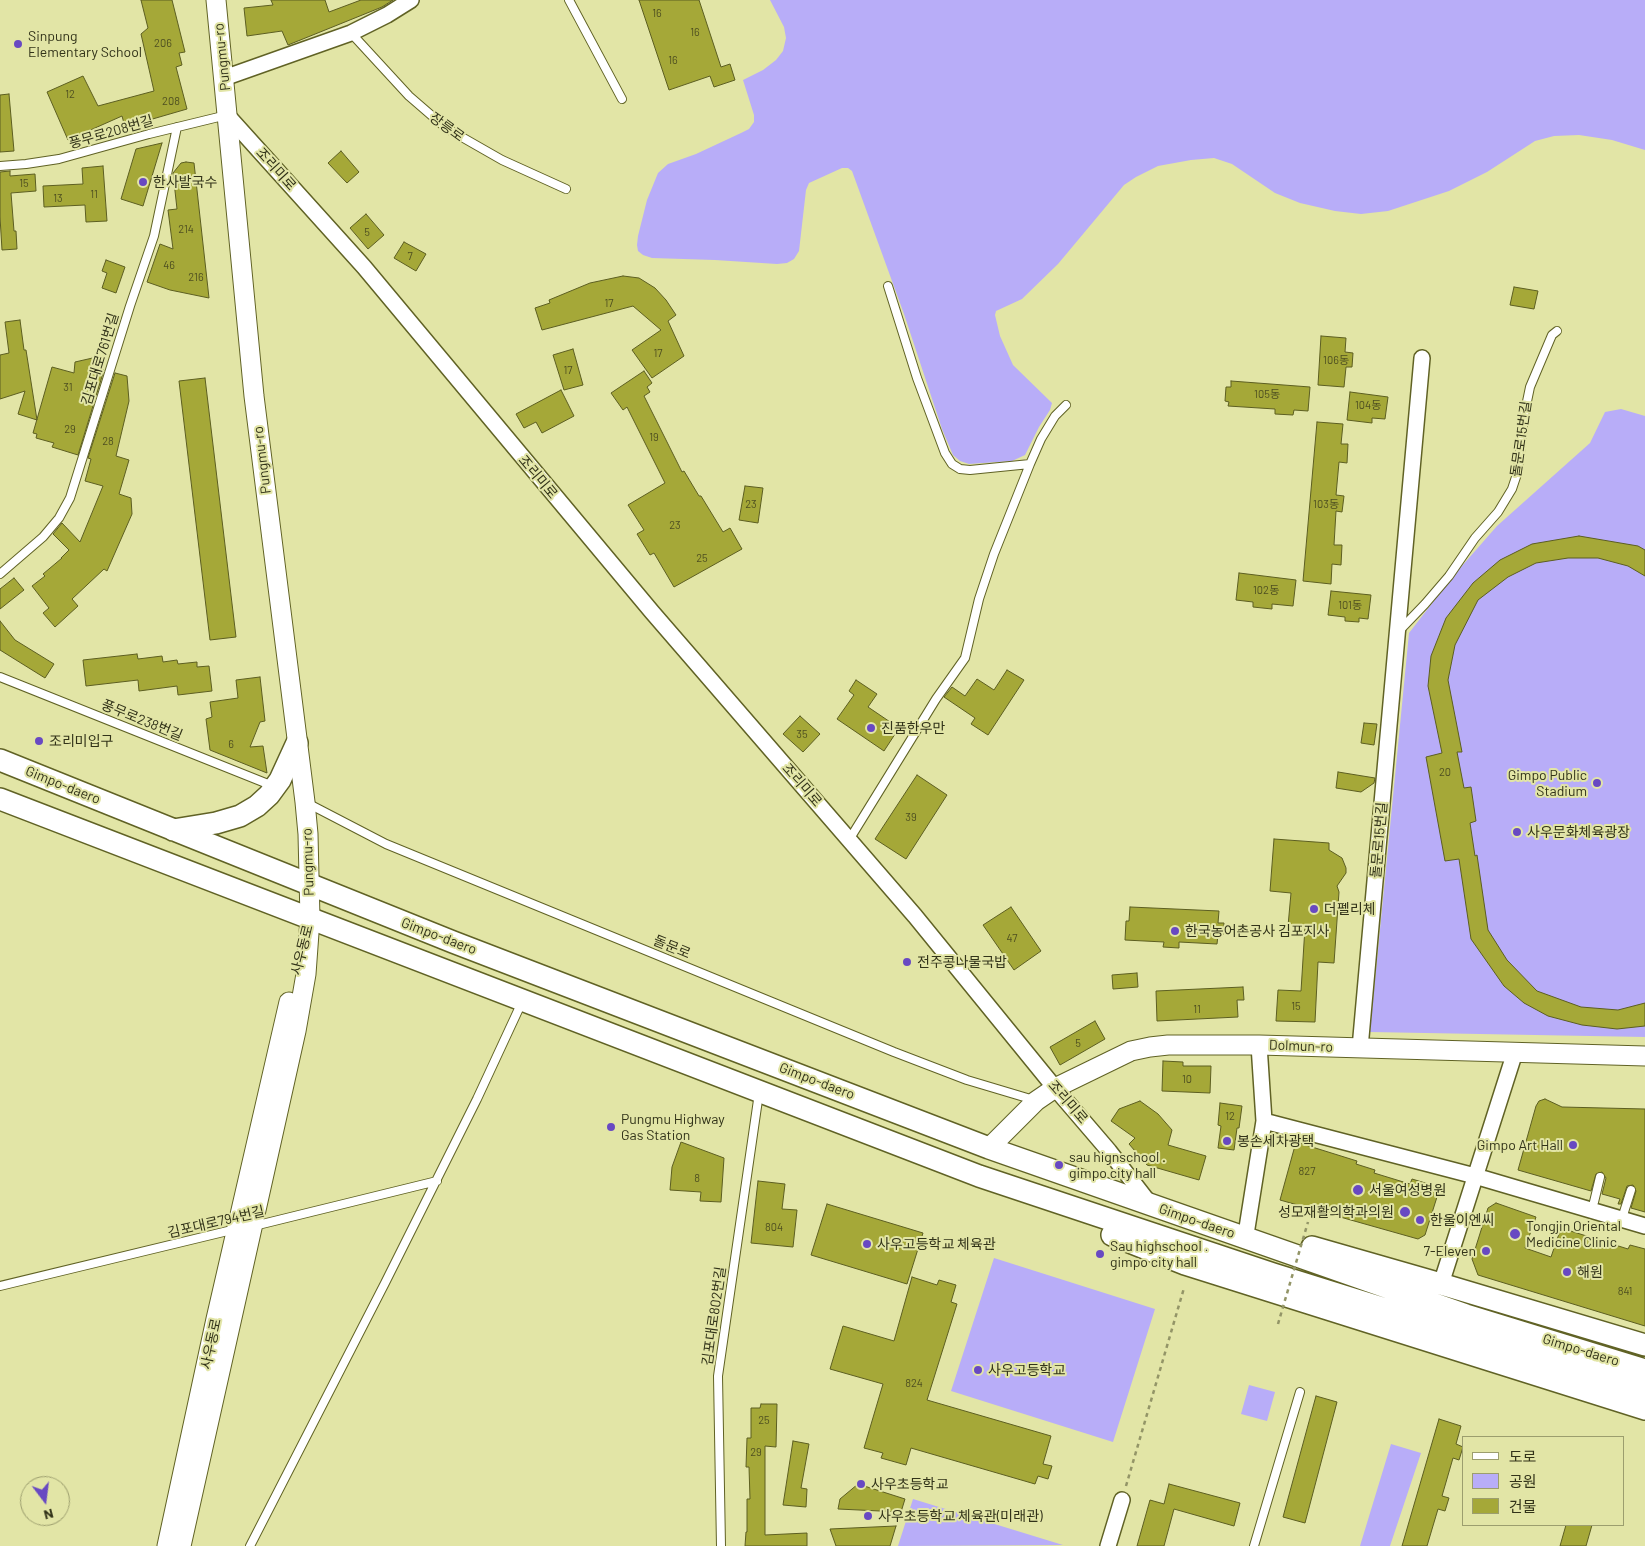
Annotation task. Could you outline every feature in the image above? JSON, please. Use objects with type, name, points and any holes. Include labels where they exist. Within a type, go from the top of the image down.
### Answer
[{"type":"main road","points":[[172,830],[216,823],[240,816],[256,806],[275,787],[297,743]]},
{"type":"main road","name":"Gimpo-daero","points":[[0,760],[453,942],[989,1148],[1466,1315],[1645,1370]]},
{"type":"main road","name":"Gimpo-daero","points":[[0,799],[979,1176],[1300,1283],[1645,1390]]},
{"type":"main road","points":[[979,1176],[1090,1227],[1185,1264],[1645,1409]]},
{"type":"main road","points":[[1158,1207],[1247,1228],[1645,1345]]},
{"type":"street","name":"Pungmu-ro","points":[[216,0],[254,396],[305,802],[308,834],[310,919]]},
{"type":"street","points":[[224,78],[351,33],[388,15],[410,0]]},
{"type":"street","name":"조리미로","points":[[227,115],[364,267],[652,612],[915,916],[1055,1088],[1158,1207]]},
{"type":"street","name":"돌문로15번길","points":[[1360,1048],[1422,358]]},
{"type":"street","name":"사우동로","points":[[181,1546],[310,919]]},
{"type":"street","name":"Dolmun-ro","points":[[989,1148],[1036,1101],[1055,1088],[1113,1059],[1131,1051],[1144,1048],[1168,1045],[1259,1045],[1645,1056]]},
{"type":"street","points":[[1247,1228],[1264,1121],[1259,1045]]},
{"type":"street","points":[[1441,1284],[1515,1052]]},
{"type":"street","points":[[1264,1121],[1475,1176],[1645,1226]]},
{"type":"street","name":"사우동로","points":[[167,1546],[245,1228]]},
{"type":"street","points":[[1108,1546],[1122,1500]]},
{"type":"lane","points":[[569,0],[622,99]]},
{"type":"lane","name":"장릉로","points":[[351,33],[394,80],[446,128],[502,160],[566,189]]},
{"type":"lane","name":"풍무로208번길","points":[[0,166],[59,159],[227,115]]},
{"type":"lane","name":"김포대로761번길","points":[[0,574],[43,536],[59,518],[70,498],[154,236],[178,127]]},
{"type":"lane","points":[[888,286],[917,378],[945,453],[952,464],[960,469],[970,470],[1030,464]]},
{"type":"lane","name":"돌문로15번길","points":[[1397,632],[1449,576],[1475,538],[1498,512],[1512,490],[1518,471],[1524,416],[1530,387],[1552,335],[1557,330]]},
{"type":"lane","points":[[849,840],[936,699],[965,658],[989,568],[1030,464],[1041,439],[1055,416],[1066,405]]},
{"type":"lane","name":"풍무로238번길","points":[[0,677],[275,787]]},
{"type":"lane","name":"돌문로","points":[[305,802],[386,844],[876,1045],[967,1080],[1036,1101]]},
{"type":"lane","points":[[250,1546],[437,1181],[523,1000]]},
{"type":"lane","name":"김포대로802번길","points":[[721,1546],[718,1376],[759,1091]]},
{"type":"lane","points":[[1594,1202],[1600,1177]]},
{"type":"lane","name":"김포대로794번길","points":[[0,1286],[437,1181]]},
{"type":"lane","points":[[1624,1212],[1631,1190]]},
{"type":"lane","points":[[1254,1546],[1300,1392]]},
{"type":"path","points":[[1278,1324],[1308,1222]]},
{"type":"path","points":[[1122,1500],[1184,1288]]},
{"type":"green space","points":[[770,0],[1645,0],[1645,150],[1612,140],[1579,135],[1554,136],[1535,141],[1487,172],[1449,191],[1388,211],[1361,214],[1335,211],[1300,203],[1275,193],[1232,164],[1214,158],[1158,166],[1124,185],[1058,264],[1022,299],[996,311],[995,315],[1000,336],[1013,365],[1052,403],[1025,455],[1012,461],[969,464],[960,461],[953,455],[942,429],[904,314],[852,171],[848,168],[842,168],[809,183],[806,190],[799,251],[794,259],[787,263],[652,258],[638,251],[638,236],[647,200],[658,173],[668,164],[696,154],[749,129],[754,122],[754,115],[743,80],[763,70],[776,60],[783,51],[786,38],[784,27]]},
{"type":"green space","name":"사우문화체육광장","points":[[1621,409],[1645,416],[1645,1037],[1370,1032],[1409,633],[1454,575],[1497,526],[1590,443],[1605,412]]},
{"type":"green space","points":[[994,1258],[1155,1309],[1113,1442],[951,1391]]},
{"type":"green space","points":[[1249,1385],[1275,1392],[1267,1421],[1241,1414]]},
{"type":"green space","points":[[1391,1444],[1421,1453],[1390,1546],[1360,1546]]},
{"type":"green space","points":[[913,1499],[1063,1545],[898,1546]]},
{"type":"building","points":[[141,0],[172,0],[185,52],[179,53],[182,65],[176,67],[187,109],[125,127],[122,116],[68,140],[47,92],[83,76],[98,106],[154,91],[141,34],[148,28]]},
{"type":"building","points":[[271,0],[325,0],[329,12],[361,0],[393,0],[382,7],[288,45],[282,31],[247,36],[244,8],[273,5]]},
{"type":"building","points":[[639,0],[699,0],[721,67],[730,64],[735,80],[714,87],[710,76],[669,90]]},
{"type":"building","points":[[9,94],[14,151],[0,152],[0,95]]},
{"type":"building","points":[[162,143],[143,206],[121,199],[136,149]]},
{"type":"building","points":[[341,151],[359,172],[347,183],[328,163]]},
{"type":"building","points":[[181,163],[194,163],[209,298],[170,290],[147,282],[160,244],[173,249],[168,210],[177,209],[173,173]]},
{"type":"building","points":[[103,166],[107,221],[86,222],[85,205],[44,207],[43,186],[83,184],[82,168]]},
{"type":"building","points":[[10,171],[10,176],[35,174],[36,191],[11,193],[17,249],[2,250],[0,172]]},
{"type":"building","points":[[366,214],[384,235],[368,249],[350,228]]},
{"type":"building","points":[[404,242],[426,254],[416,271],[394,258]]},
{"type":"building","points":[[106,260],[125,267],[116,293],[102,288],[107,273],[102,271]]},
{"type":"building","points":[[623,276],[639,278],[655,288],[676,315],[668,321],[684,356],[652,378],[632,350],[661,330],[633,306],[542,330],[535,308],[550,303],[549,300],[590,283]]},
{"type":"building","points":[[1514,287],[1538,291],[1534,309],[1510,305]]},
{"type":"building","points":[[20,320],[37,420],[18,414],[25,391],[0,399],[0,355],[9,353],[5,322]]},
{"type":"building","points":[[1321,336],[1346,338],[1345,352],[1353,353],[1352,367],[1346,367],[1344,387],[1318,385]]},
{"type":"building","points":[[573,349],[583,385],[564,390],[553,355]]},
{"type":"building","points":[[97,357],[93,367],[104,370],[78,455],[52,447],[54,443],[36,438],[37,434],[33,433],[52,367],[74,373],[75,362]]},
{"type":"building","points":[[644,371],[652,383],[647,387],[650,392],[644,396],[682,472],[684,471],[723,532],[730,528],[742,549],[674,587],[654,553],[650,555],[637,534],[644,530],[628,505],[665,483],[627,407],[623,410],[611,393]]},
{"type":"building","points":[[115,373],[127,376],[129,401],[116,456],[129,460],[119,494],[131,498],[132,514],[107,571],[104,569],[72,599],[78,606],[55,627],[43,613],[49,608],[32,586],[45,576],[43,574],[69,550],[53,534],[62,523],[80,542],[103,486],[85,481],[91,459],[88,458]]},
{"type":"building","points":[[205,378],[236,637],[210,640],[179,381]]},
{"type":"building","points":[[1231,381],[1310,387],[1308,411],[1294,410],[1293,415],[1275,414],[1275,409],[1228,406],[1229,402],[1225,401],[1226,387],[1231,387]]},
{"type":"building","points":[[561,390],[574,416],[542,433],[536,422],[524,428],[516,414]]},
{"type":"building","points":[[1350,392],[1388,397],[1385,419],[1372,418],[1372,423],[1347,420]]},
{"type":"building","points":[[1317,422],[1343,424],[1341,444],[1348,444],[1347,463],[1339,462],[1336,495],[1344,496],[1342,512],[1336,511],[1334,545],[1342,545],[1341,565],[1332,564],[1331,584],[1303,581]]},
{"type":"building","points":[[745,486],[763,488],[758,523],[739,520]]},
{"type":"building","points":[[1579,536],[1638,546],[1645,550],[1645,576],[1628,566],[1598,558],[1568,558],[1536,563],[1508,577],[1478,600],[1455,645],[1448,680],[1462,752],[1457,752],[1464,788],[1471,787],[1476,821],[1470,823],[1475,856],[1477,855],[1488,930],[1507,960],[1537,991],[1581,1007],[1618,1010],[1645,1003],[1645,1026],[1617,1029],[1582,1025],[1548,1016],[1524,1003],[1504,986],[1471,939],[1459,859],[1445,861],[1426,757],[1442,753],[1428,686],[1431,656],[1446,618],[1473,583],[1500,560],[1532,544]]},
{"type":"building","points":[[1239,573],[1296,580],[1293,606],[1272,604],[1272,609],[1253,607],[1253,602],[1236,600]]},
{"type":"building","points":[[14,578],[24,590],[0,609],[0,589]]},
{"type":"building","points":[[1331,591],[1371,595],[1368,619],[1359,618],[1359,622],[1345,621],[1345,617],[1328,615]]},
{"type":"building","points":[[0,621],[15,640],[54,664],[45,678],[0,650]]},
{"type":"building","points":[[137,654],[138,659],[162,656],[163,662],[177,660],[178,664],[197,662],[197,667],[209,666],[212,691],[178,695],[177,686],[139,691],[138,680],[86,686],[83,660]]},
{"type":"building","points":[[1007,670],[1024,680],[988,735],[971,724],[975,718],[944,697],[952,687],[965,696],[977,679],[994,690]]},
{"type":"building","points":[[260,677],[265,721],[260,722],[250,747],[263,746],[267,773],[210,750],[206,719],[212,717],[210,702],[238,698],[236,680]]},
{"type":"building","points":[[856,680],[877,694],[868,707],[899,728],[884,751],[837,719],[854,695],[849,691]]},
{"type":"building","points":[[800,716],[820,734],[803,752],[783,734]]},
{"type":"building","points":[[1364,723],[1377,724],[1374,745],[1361,743]]},
{"type":"building","points":[[1338,772],[1375,778],[1374,783],[1361,792],[1336,788]]},
{"type":"building","points":[[917,775],[947,795],[906,859],[875,839]]},
{"type":"building","name":"더펠리체","points":[[1274,839],[1329,843],[1329,850],[1342,858],[1346,868],[1346,873],[1337,886],[1339,892],[1334,963],[1318,962],[1315,1022],[1276,1021],[1278,990],[1301,991],[1305,927],[1288,926],[1291,893],[1270,891]]},
{"type":"building","points":[[1011,907],[1041,951],[1014,970],[983,925]]},
{"type":"building","name":"한국농어촌공사 김포지사","points":[[1130,907],[1219,911],[1218,923],[1224,923],[1223,935],[1218,935],[1217,944],[1179,942],[1179,948],[1163,947],[1164,942],[1125,940],[1126,921],[1129,921]]},
{"type":"building","points":[[1137,973],[1138,987],[1113,989],[1112,975]]},
{"type":"building","points":[[1243,987],[1244,1000],[1237,1000],[1238,1017],[1157,1021],[1156,991]]},
{"type":"building","points":[[1095,1021],[1105,1039],[1060,1065],[1050,1047]]},
{"type":"building","points":[[1163,1061],[1183,1062],[1183,1066],[1211,1066],[1210,1093],[1162,1091]]},
{"type":"building","points":[[1545,1099],[1562,1107],[1645,1109],[1645,1212],[1631,1208],[1636,1191],[1633,1185],[1627,1186],[1621,1204],[1618,1204],[1620,1199],[1602,1194],[1606,1178],[1602,1172],[1596,1174],[1591,1191],[1518,1170],[1536,1106],[1539,1101]]},
{"type":"building","points":[[1140,1101],[1158,1114],[1172,1130],[1168,1145],[1206,1156],[1199,1180],[1147,1165],[1129,1144],[1135,1138],[1111,1121],[1119,1109]]},
{"type":"building","points":[[1220,1103],[1242,1106],[1234,1150],[1218,1148],[1221,1126],[1218,1125]]},
{"type":"building","points":[[681,1142],[724,1158],[721,1202],[700,1201],[701,1192],[670,1190],[672,1167]]},
{"type":"building","points":[[1296,1142],[1357,1161],[1356,1164],[1375,1170],[1374,1173],[1410,1184],[1412,1179],[1432,1185],[1437,1197],[1425,1235],[1418,1239],[1280,1200]]},
{"type":"building","points":[[758,1181],[785,1184],[782,1209],[797,1210],[793,1247],[751,1243]]},
{"type":"building","points":[[1496,1203],[1536,1217],[1525,1248],[1551,1257],[1561,1228],[1628,1249],[1630,1245],[1645,1249],[1645,1326],[1478,1275],[1472,1259],[1488,1208]]},
{"type":"building","name":"사우고등학교 체육관","points":[[827,1204],[923,1233],[907,1284],[811,1255]]},
{"type":"building","name":"사우고등학교","points":[[912,1277],[937,1285],[939,1280],[956,1285],[951,1302],[957,1304],[927,1400],[1051,1436],[1043,1464],[1052,1466],[1048,1479],[1038,1476],[1035,1484],[911,1448],[906,1465],[881,1458],[883,1453],[864,1448],[883,1384],[830,1369],[843,1326],[894,1341]]},
{"type":"building","points":[[1316,1396],[1337,1402],[1305,1523],[1283,1517]]},
{"type":"building","points":[[761,1404],[777,1404],[776,1447],[765,1446],[765,1535],[807,1533],[807,1546],[745,1546],[747,1499],[750,1499],[749,1467],[746,1467],[747,1438],[751,1438],[751,1408],[760,1408]]},
{"type":"building","points":[[1439,1419],[1461,1426],[1456,1444],[1462,1447],[1462,1450],[1459,1460],[1453,1458],[1442,1496],[1449,1498],[1445,1511],[1438,1509],[1427,1546],[1402,1546]]},
{"type":"building","points":[[793,1441],[809,1444],[801,1488],[807,1489],[806,1507],[783,1505]]},
{"type":"building","points":[[858,1484],[905,1499],[901,1512],[838,1509],[840,1499]]},
{"type":"building","points":[[1169,1484],[1240,1503],[1234,1526],[1174,1509],[1164,1546],[1137,1546],[1150,1500],[1164,1504]]},
{"type":"building","points":[[896,1526],[890,1546],[836,1546],[830,1529]]},
{"type":"building","points":[[1566,1526],[1592,1526],[1586,1546],[1560,1546]]},
{"type":"place","name":"Sinpung Elementary School","points":[[18,44]]},
{"type":"place","name":"한사발국수","points":[[143,182]]},
{"type":"place","name":"진품한우만","points":[[871,728]]},
{"type":"place","name":"조리미입구","points":[[39,741]]},
{"type":"place","name":"Gimpo Public Stadium","points":[[1597,783]]},
{"type":"place","name":"사우문화체육광장","points":[[1517,832]]},
{"type":"place","name":"더펠리체","points":[[1314,909]]},
{"type":"place","name":"한국농어촌공사 김포지사","points":[[1175,931]]},
{"type":"place","name":"전주콩나물국밥","points":[[907,962]]},
{"type":"place","name":"Pungmu Highway Gas Station","points":[[611,1127]]},
{"type":"place","name":"봉손세차광택","points":[[1227,1141]]},
{"type":"place","name":"Gimpo Art Hall","points":[[1573,1145]]},
{"type":"place","name":"sau hignschool . gimpo city hall","points":[[1059,1165]]},
{"type":"place","name":"서울여성병원","points":[[1358,1190]]},
{"type":"place","name":"성모재활의학과의원","points":[[1405,1212]]},
{"type":"place","name":"한울이엔씨","points":[[1420,1220]]},
{"type":"place","name":"Tongjin Oriental Medicine Clinic","points":[[1515,1234]]},
{"type":"place","name":"사우고등학교 체육관","points":[[867,1244]]},
{"type":"place","name":"7-Eleven","points":[[1486,1251]]},
{"type":"place","name":"Sau highschool . gimpo city hall","points":[[1100,1254]]},
{"type":"place","name":"해원","points":[[1567,1272]]},
{"type":"place","name":"사우고등학교","points":[[978,1370]]},
{"type":"place","name":"사우초등학교","points":[[861,1484]]},
{"type":"place","name":"사우초등학교 체육관(미래관)","points":[[868,1516]]}]
